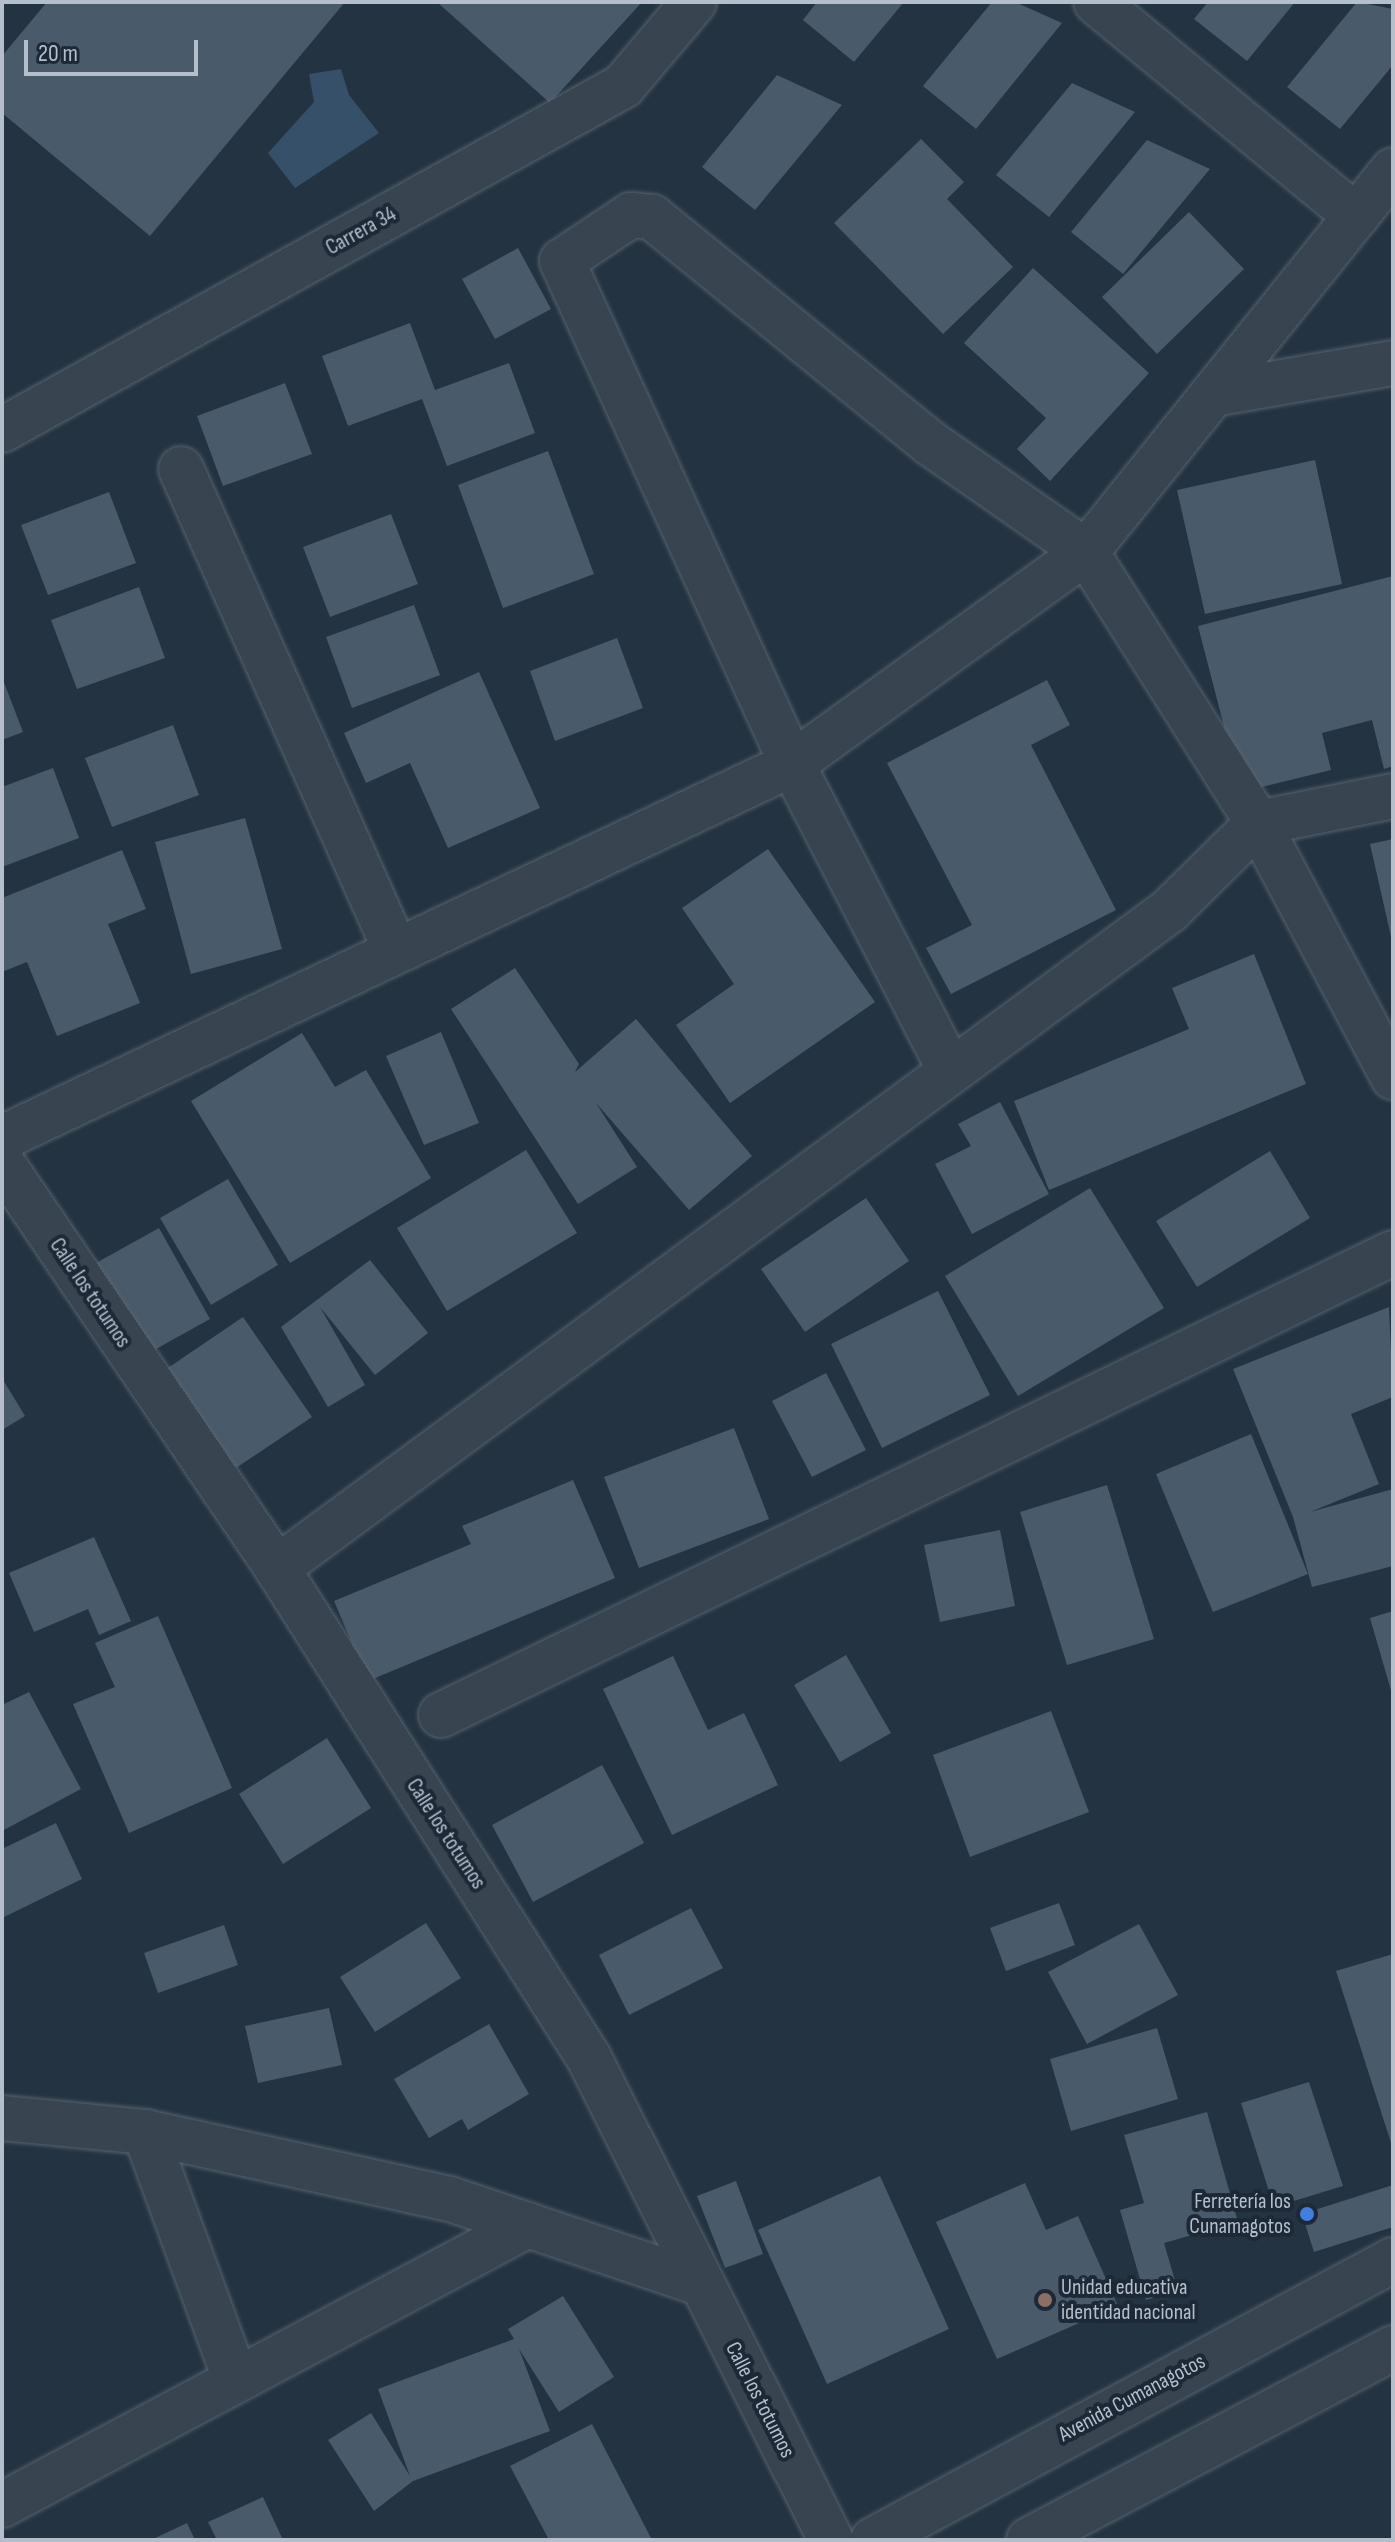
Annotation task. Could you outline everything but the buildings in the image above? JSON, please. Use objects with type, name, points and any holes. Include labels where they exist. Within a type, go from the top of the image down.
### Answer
[{"type":"street","name":"Carrera 34","points":[[2,430],[623,86],[694,2]]},
{"type":"street","points":[[1096,2],[1356,216]]},
{"type":"street","points":[[2,1138],[792,764],[1086,552],[1393,170]]},
{"type":"street","points":[[949,1068],[792,764],[563,254],[643,212],[930,443],[1086,552],[1258,823],[1392,1069]]},
{"type":"street","points":[[1213,394],[1393,363]]},
{"type":"street","points":[[181,469],[396,951]]},
{"type":"street","points":[[277,1568],[949,1068],[1170,910],[1258,823],[1393,796]]},
{"type":"street","name":"Calle los totumos","points":[[2,1163],[277,1568],[589,2058],[831,2540]]},
{"type":"street","points":[[441,1715],[1393,1253]]},
{"type":"street","points":[[2,2118],[145,2132],[450,2199],[700,2283]]},
{"type":"street","points":[[145,2132],[236,2380]]},
{"type":"street","points":[[2,2505],[528,2225]]},
{"type":"street","name":"Avenida Cumanagotos","points":[[873,2540],[1393,2260]]},
{"type":"street","points":[[1029,2540],[1393,2348]]},
{"type":"water","points":[[341,69],[349,95],[379,133],[295,188],[268,153],[314,102],[309,74]]},
{"type":"place","name":"Ferretería los Cunamagotos","points":[[1307,2214]]},
{"type":"place","name":"Unidad educativa identidad nacional","points":[[1045,2300]]}]
